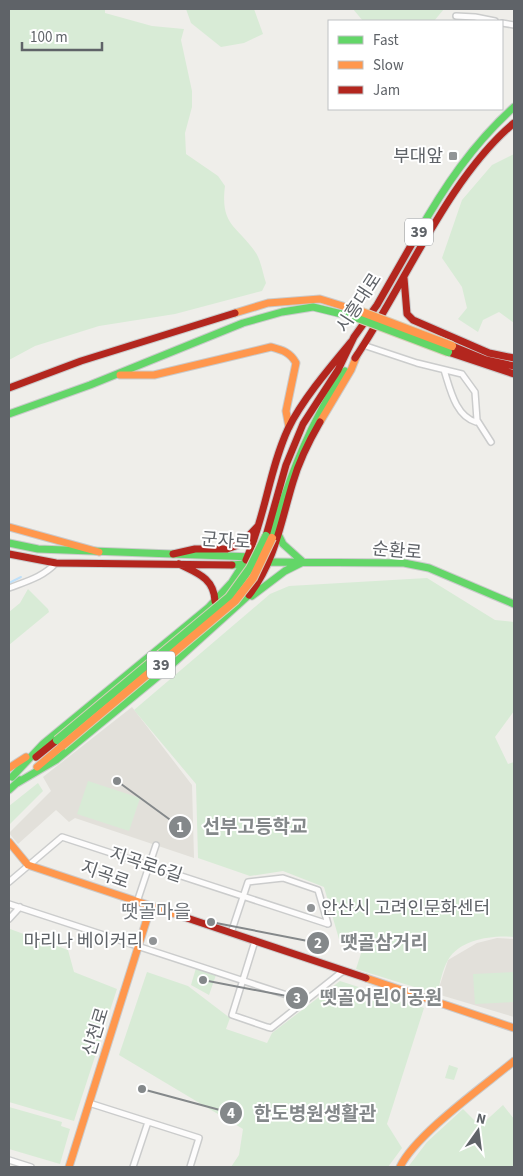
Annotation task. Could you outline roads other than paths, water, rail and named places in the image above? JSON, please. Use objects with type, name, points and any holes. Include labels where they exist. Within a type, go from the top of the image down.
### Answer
[{"type":"main road","name":"시흥대로","points":[[341,371],[351,342],[377,306],[446,187],[471,152],[500,118],[514,107]]},
{"type":"main road","name":"시흥대로","points":[[272,536],[282,478],[294,444],[304,424],[341,371],[363,345],[444,207],[478,160],[514,123]]},
{"type":"main road","points":[[404,278],[407,314],[413,320],[488,353],[514,358]]},
{"type":"main road","points":[[9,388],[81,361],[268,303],[320,299],[450,349],[514,366]]},
{"type":"main road","points":[[9,414],[243,324],[282,312],[313,307],[360,315]]},
{"type":"main road","points":[[9,768],[43,744],[214,601],[232,582],[248,556],[259,526],[279,452],[289,427],[327,371],[351,342]]},
{"type":"main road","points":[[114,375],[154,375],[271,347],[286,349],[294,357],[297,367],[286,412],[289,427]]},
{"type":"main road","points":[[450,349],[480,364],[514,374]]},
{"type":"main road","points":[[259,526],[260,533],[266,540],[272,540],[310,440],[351,370],[356,355]]},
{"type":"main road","points":[[173,554],[195,549],[234,546],[247,539],[259,526]]},
{"type":"main road","points":[[9,527],[99,552]]},
{"type":"main road","points":[[241,605],[270,562],[272,536]]},
{"type":"main road","points":[[12,780],[56,760],[167,669],[241,605],[285,571],[303,562],[284,544],[272,536]]},
{"type":"main road","name":"39","points":[[9,790],[12,780],[60,743],[217,609],[250,576],[260,552],[272,536]]},
{"type":"main road","name":"군자로","points":[[9,543],[38,549],[248,556],[270,562]]},
{"type":"main road","name":"군자로","points":[[9,554],[56,563],[223,565],[270,562]]},
{"type":"main road","points":[[223,565],[228,560],[224,555]]},
{"type":"main road","name":"순환로","points":[[270,562],[404,563],[428,568],[514,604]]},
{"type":"main road","points":[[179,564],[199,573],[210,582],[215,588],[214,601]]},
{"type":"main road","points":[[232,582],[242,578],[249,581],[252,585],[249,595]]},
{"type":"main road","points":[[12,780],[43,744]]},
{"type":"main road","points":[[9,842],[28,865]]},
{"type":"main road","name":"지곡로","points":[[28,865],[514,1028]]},
{"type":"main road","name":"신천로","points":[[69,1167],[151,906]]},
{"type":"main road","points":[[400,1167],[404,1159],[424,1137],[514,1061]]},
{"type":"street","points":[[456,16],[490,20]]},
{"type":"street","points":[[363,345],[462,374],[475,392],[476,420],[491,442]]},
{"type":"street","points":[[444,370],[451,393],[458,406],[468,419],[476,422]]},
{"type":"street","points":[[9,588],[42,575],[56,563]]},
{"type":"street","name":"지곡로6길","points":[[28,865],[62,837],[243,897],[328,924],[318,890],[283,878],[248,882],[243,897]]},
{"type":"street","points":[[137,902],[156,845]]},
{"type":"street","points":[[9,882],[28,865]]},
{"type":"street","points":[[232,933],[243,897]]},
{"type":"street","points":[[9,904],[305,1001]]},
{"type":"street","points":[[9,919],[20,907]]},
{"type":"street","points":[[255,941],[232,1014],[270,1028],[343,971]]},
{"type":"street","points":[[90,1103],[199,1138],[190,1167]]},
{"type":"street","points":[[133,1167],[148,1122]]},
{"type":"street","points":[[9,1160],[31,1167]]},
{"type":"waterway","points":[[9,583],[21,577]]},
{"type":"place","name":"부대앞","points":[[453,156]]},
{"type":"place","name":"선부고등학교","points":[[117,781]]},
{"type":"place","name":"안산시 고려인문화센터","points":[[311,908]]},
{"type":"place","name":"땟골삼거리","points":[[211,922]]},
{"type":"place","name":"마리나 베이커리","points":[[153,941]]},
{"type":"place","name":"뗏골어린이공원","points":[[203,980]]},
{"type":"place","name":"한도병원생활관","points":[[142,1089]]},
{"type":"district","name":"땟골마을","points":[[156,912]]}]
